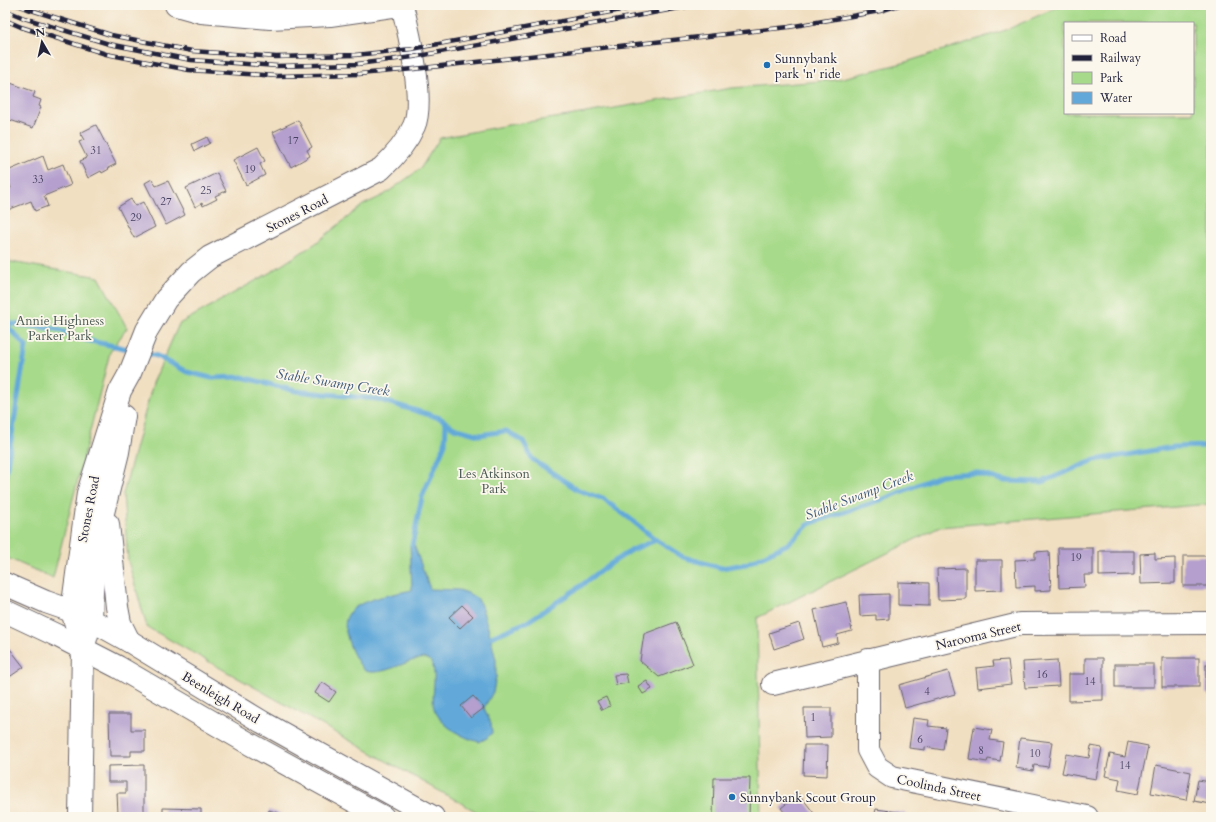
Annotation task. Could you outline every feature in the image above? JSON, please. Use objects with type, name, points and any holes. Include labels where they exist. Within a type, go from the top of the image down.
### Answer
[{"type":"street","points":[[176,5],[201,12],[270,18],[330,15],[401,5]]},
{"type":"street","name":"Stones Road","points":[[80,817],[83,649],[81,615],[88,493],[120,391],[130,373],[147,330],[166,299],[191,272],[210,257],[381,170],[397,154],[414,125],[417,112],[417,92],[410,35],[401,5]]},
{"type":"street","name":"Stones Road","points":[[410,35],[420,5]]},
{"type":"street","name":"Stones Road","points":[[81,615],[92,592],[97,538],[118,452],[128,396],[130,373]]},
{"type":"street","name":"Stones Road","points":[[107,501],[109,537],[117,607],[120,623],[129,641]]},
{"type":"street","name":"Beenleigh Road","points":[[5,584],[81,615],[129,641],[262,722],[433,817]]},
{"type":"street","name":"Beenleigh Road","points":[[5,611],[118,667],[250,744],[382,817]]},
{"type":"street","name":"Narooma Street","points":[[773,684],[1020,624],[1211,623]]},
{"type":"street","name":"Coolinda Street","points":[[868,660],[868,750],[877,767],[892,777],[1079,816]]},
{"type":"green space","name":"Les Atkinson Park","points":[[1062,5],[1211,5],[1211,504],[940,527],[757,618],[761,817],[486,817],[147,627],[128,561],[123,494],[153,383],[179,324],[271,272],[316,243],[363,205],[384,195],[420,169],[440,138],[508,125],[732,88],[835,80],[903,63],[1006,30]]},
{"type":"green space","name":"Annie Highness Parker Park","points":[[5,261],[99,277],[127,328],[110,352],[53,578],[5,557]]},
{"type":"water","points":[[410,545],[414,545],[430,589],[459,590],[468,593],[478,599],[482,608],[496,660],[496,677],[493,692],[484,708],[491,723],[492,733],[487,738],[479,742],[448,727],[435,711],[433,699],[434,674],[431,662],[427,659],[414,660],[382,671],[365,671],[356,659],[350,646],[345,623],[352,609],[377,598],[412,590]]},
{"type":"building","points":[[5,81],[35,92],[33,97],[41,100],[39,106],[41,107],[33,128],[10,120],[5,122]]},
{"type":"building","points":[[298,120],[312,147],[307,150],[310,156],[291,167],[273,132]]},
{"type":"building","points":[[96,125],[116,164],[102,173],[101,171],[88,178],[80,161],[87,158],[79,142],[84,140],[80,133]]},
{"type":"building","points":[[207,137],[210,143],[195,151],[192,144]]},
{"type":"building","points":[[258,147],[265,161],[260,164],[265,175],[246,185],[233,160]]},
{"type":"building","points":[[43,156],[48,170],[63,164],[71,185],[44,196],[48,206],[35,211],[31,201],[5,211],[5,191],[11,188],[5,172]]},
{"type":"building","points":[[217,173],[226,191],[215,196],[217,199],[203,206],[202,203],[195,207],[186,188]]},
{"type":"building","points":[[152,179],[156,186],[168,181],[185,215],[166,225],[145,183]]},
{"type":"building","points":[[131,199],[135,206],[143,202],[155,227],[134,238],[118,207]]},
{"type":"building","points":[[1058,548],[1093,548],[1093,575],[1084,575],[1085,587],[1059,588]]},
{"type":"building","points":[[1049,551],[1051,590],[1035,591],[1035,586],[1016,587],[1015,560],[1035,559],[1035,552]]},
{"type":"building","points":[[1099,551],[1134,551],[1134,575],[1099,576]]},
{"type":"building","points":[[1155,553],[1155,559],[1175,558],[1175,583],[1141,584],[1140,554]]},
{"type":"building","points":[[1183,556],[1211,556],[1211,586],[1183,586]]},
{"type":"building","points":[[975,560],[1002,560],[1002,590],[975,591]]},
{"type":"building","points":[[966,568],[966,599],[938,600],[937,569]]},
{"type":"building","points":[[898,582],[929,583],[929,606],[898,605]]},
{"type":"building","points":[[889,594],[889,619],[876,620],[876,615],[860,616],[859,595]]},
{"type":"building","points":[[846,602],[852,631],[837,635],[838,643],[822,647],[814,610]]},
{"type":"building","points":[[462,605],[473,616],[460,628],[449,617]]},
{"type":"building","points":[[676,622],[693,664],[659,677],[640,661],[644,634]]},
{"type":"building","points":[[799,623],[804,639],[774,649],[769,633]]},
{"type":"building","points":[[10,649],[24,667],[5,680],[5,654]]},
{"type":"building","points":[[1085,658],[1103,658],[1103,700],[1069,701],[1069,674],[1085,674]]},
{"type":"building","points":[[1162,658],[1199,658],[1199,687],[1162,687]]},
{"type":"building","points":[[1008,660],[1011,684],[978,688],[976,668],[994,666],[993,661]]},
{"type":"building","points":[[1057,660],[1059,686],[1025,688],[1023,662]]},
{"type":"building","points":[[1115,664],[1154,664],[1154,687],[1115,687]]},
{"type":"building","points":[[1206,665],[1211,665],[1211,694],[1206,694]]},
{"type":"building","points":[[948,671],[955,694],[905,708],[899,685]]},
{"type":"building","points":[[626,674],[628,683],[616,685],[614,675]]},
{"type":"building","points":[[647,681],[652,689],[643,694],[638,686]]},
{"type":"building","points":[[322,682],[336,692],[329,702],[315,693]]},
{"type":"building","points":[[473,696],[484,708],[471,718],[461,706]]},
{"type":"building","points":[[606,697],[610,706],[602,710],[597,701]]},
{"type":"building","points":[[804,708],[831,708],[831,737],[805,738]]},
{"type":"building","points":[[109,714],[131,714],[131,730],[145,730],[145,751],[131,751],[131,756],[110,756]]},
{"type":"building","points":[[913,718],[929,720],[928,726],[946,728],[943,750],[925,747],[925,750],[909,748]]},
{"type":"building","points":[[974,727],[992,730],[990,740],[1003,742],[1000,761],[988,759],[987,762],[969,759]]},
{"type":"building","points":[[1020,738],[1052,742],[1048,767],[1034,765],[1033,771],[1016,768]]},
{"type":"building","points":[[1128,742],[1148,746],[1138,794],[1118,790],[1120,779],[1105,776],[1110,754],[1125,757]]},
{"type":"building","points":[[804,745],[828,745],[827,776],[803,775]]},
{"type":"building","points":[[1091,746],[1102,748],[1096,779],[1062,773],[1066,754],[1089,758]]},
{"type":"building","points":[[144,765],[144,814],[118,814],[117,793],[126,793],[126,782],[108,782],[108,766]]},
{"type":"building","points":[[1156,765],[1191,772],[1186,800],[1151,793]]},
{"type":"building","name":"Sunnybank Scout Group","points":[[714,778],[750,778],[749,817],[713,817]]},
{"type":"building","points":[[1198,780],[1211,782],[1211,804],[1194,801]]},
{"type":"building","points":[[799,794],[817,817],[788,817],[781,808]]},
{"type":"building","points":[[163,808],[201,809],[201,817],[163,817]]},
{"type":"building","points":[[876,809],[906,813],[905,817],[874,817]]},
{"type":"building","points":[[269,810],[290,817],[267,817]]},
{"type":"waterway","name":"Stable Swamp Creek","points":[[5,323],[56,329],[86,340],[133,350]]},
{"type":"waterway","points":[[5,324],[26,346],[5,478]]},
{"type":"waterway","name":"Stable Swamp Creek","points":[[144,353],[157,356],[187,372],[211,378],[242,377],[296,391],[377,399],[440,418],[454,428],[479,435],[506,431],[523,441],[532,459],[578,490],[603,499],[656,540],[683,557],[721,568],[746,564],[788,544],[809,524],[884,499],[941,475],[976,473],[1004,481],[1042,482],[1095,460],[1174,447],[1211,446]]},
{"type":"waterway","points":[[412,545],[422,497],[445,444],[446,423]]},
{"type":"waterway","points":[[491,637],[527,622],[632,550],[656,540]]},
{"type":"railway","points":[[17,5],[111,35],[192,51],[276,57],[355,55],[412,49],[648,5]]},
{"type":"railway","points":[[5,10],[24,18],[109,44],[191,60],[277,66],[357,64],[413,57],[696,5]]},
{"type":"railway","points":[[5,20],[21,27],[106,54],[189,70],[277,76],[359,74],[414,69],[789,27],[880,11],[899,5]]},
{"type":"place","name":"Sunnybank park 'n' ride","points":[[767,65]]},
{"type":"place","name":"Sunnybank Scout Group","points":[[732,797]]}]
